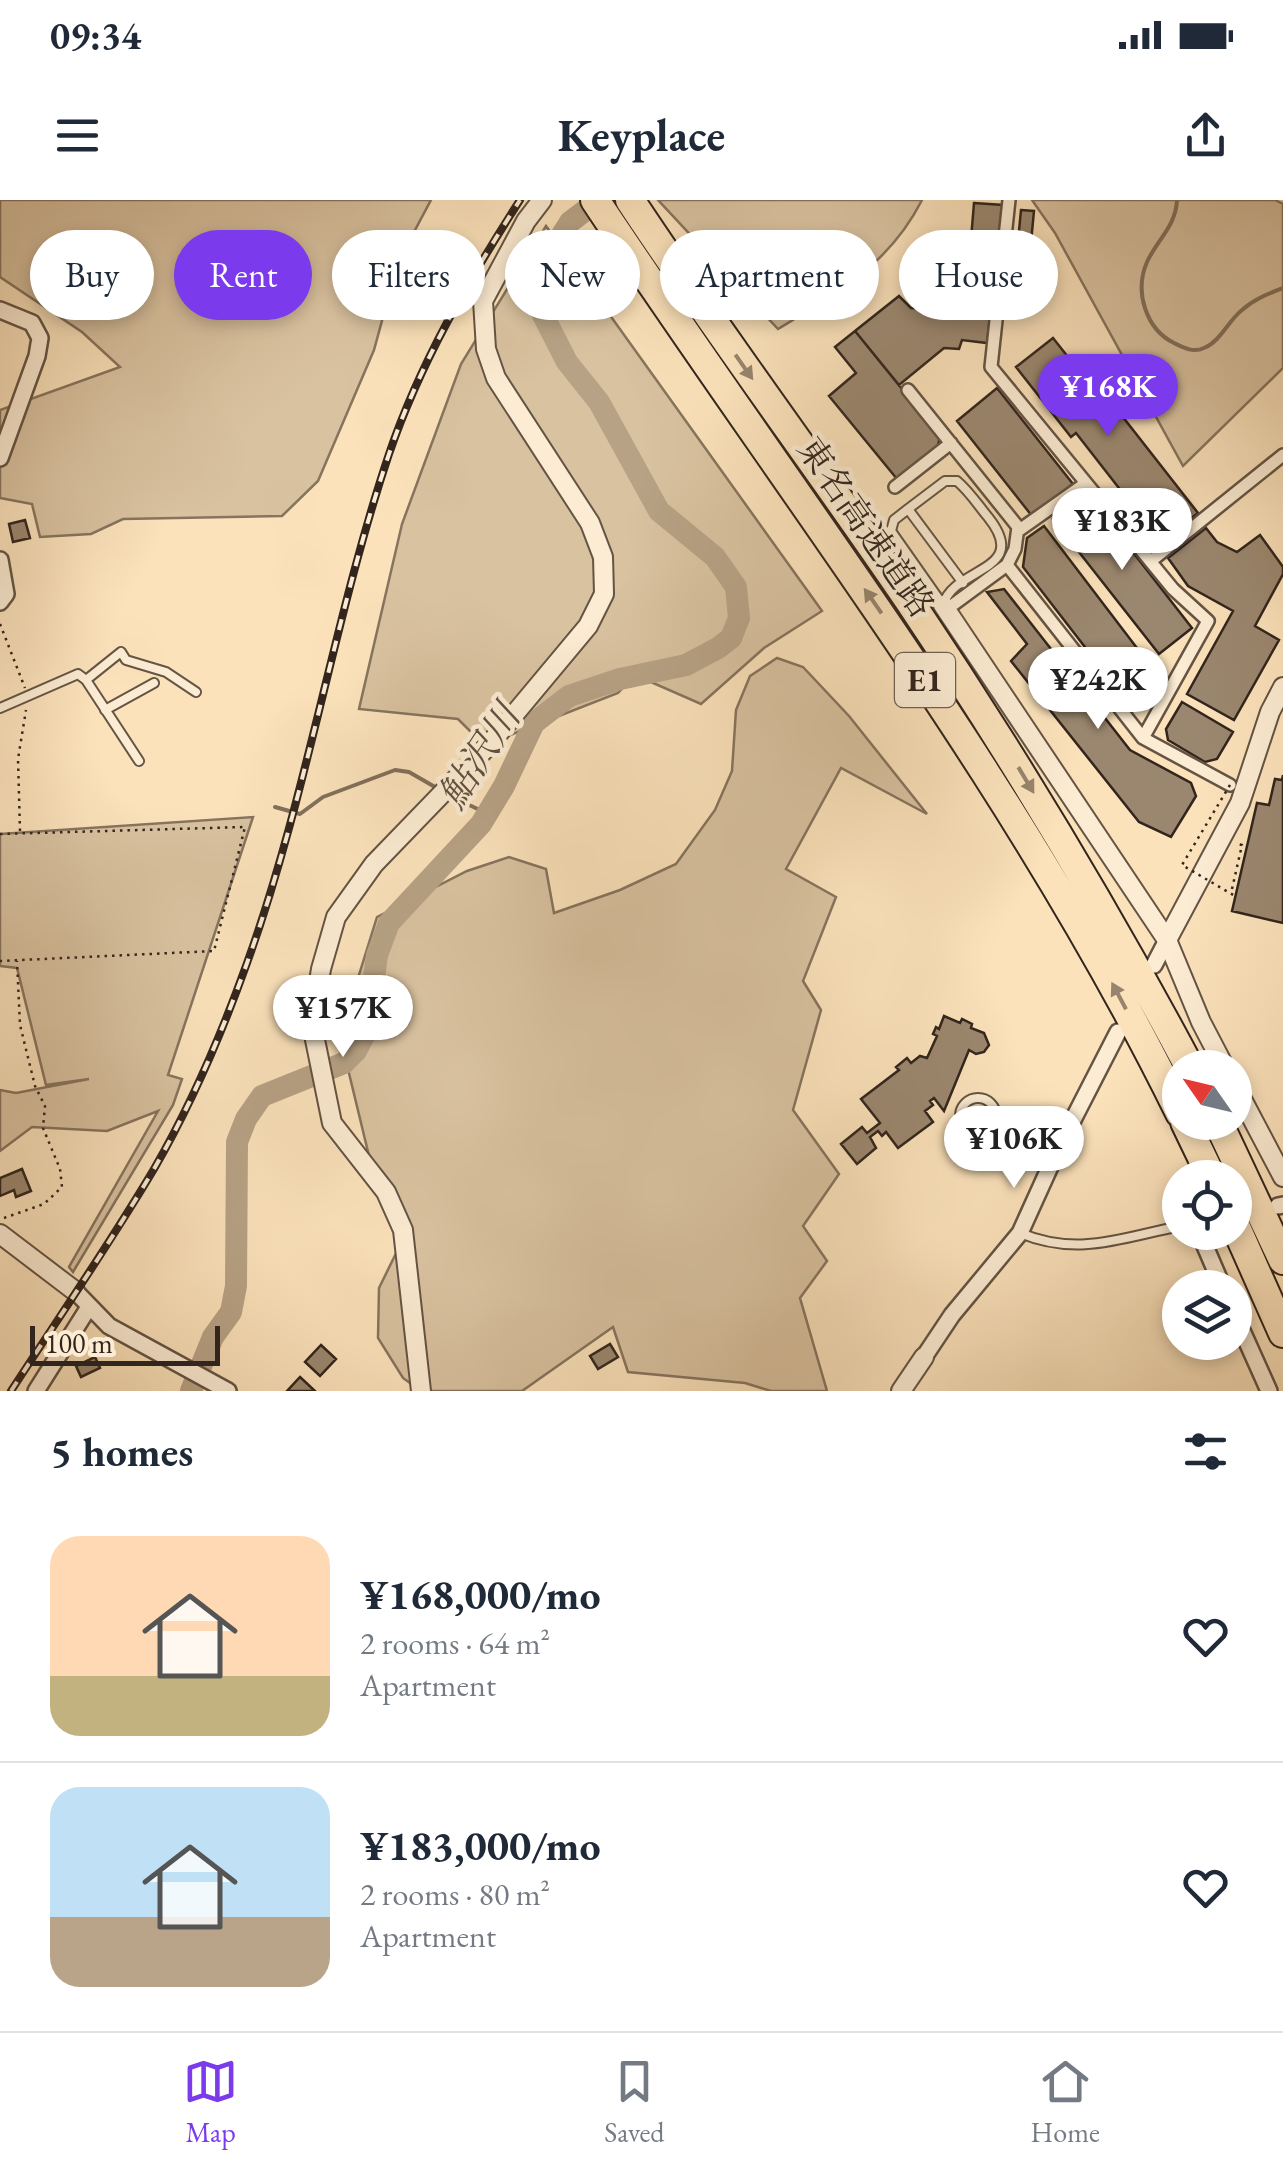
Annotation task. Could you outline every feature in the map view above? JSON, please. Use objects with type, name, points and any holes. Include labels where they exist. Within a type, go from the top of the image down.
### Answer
[{"type":"highway","name":"東名高速道路","points":[[595,200],[987,773],[1104,967],[1162,1078]]},
{"type":"highway","name":"東名高速道路","points":[[633,200],[668,258],[906,597],[1015,762],[1128,950],[1181,1050]]},
{"type":"highway","points":[[1226,1140],[1283,1260]]},
{"type":"highway","points":[[1246,1250],[1283,1333]]},
{"type":"street","points":[[421,1391],[402,1230],[386,1192],[332,1124],[312,1025],[321,970],[336,917],[374,864],[488,747],[588,626],[604,594],[603,558],[590,523],[496,378],[486,349],[483,302],[526,221],[542,200]]},
{"type":"street","points":[[1009,200],[991,367],[1173,589],[1208,622],[1143,738]]},
{"type":"street","points":[[0,310],[32,323],[40,338],[0,458]]},
{"type":"street","points":[[908,390],[1018,531]]},
{"type":"street","points":[[895,488],[952,444]]},
{"type":"street","points":[[1150,561],[1283,455]]},
{"type":"street","points":[[1086,482],[1018,531],[1007,565],[948,605],[1166,940],[1216,1050]]},
{"type":"street","points":[[0,560],[6,594],[0,602]]},
{"type":"street","points":[[1007,565],[1143,738],[1230,785]]},
{"type":"street","points":[[1154,965],[1240,803],[1270,712],[1283,688]]},
{"type":"street","points":[[901,1391],[952,1315],[1020,1232],[1118,1032]]},
{"type":"street","points":[[1252,1118],[1283,1177]]},
{"type":"street","points":[[1,1226],[109,1326],[228,1391]]},
{"type":"street","points":[[36,1391],[89,1307]]},
{"type":"street","points":[[1252,1352],[1269,1391]]},
{"type":"lane","points":[[945,481],[957,481],[1002,534],[1000,553],[946,595],[948,605],[891,532],[894,520],[908,509],[945,481]]},
{"type":"lane","points":[[908,509],[963,582]]},
{"type":"lane","points":[[86,680],[121,652],[126,660],[166,672],[196,692]]},
{"type":"lane","points":[[0,708],[78,674],[86,680],[139,762]]},
{"type":"lane","points":[[105,710],[154,683]]},
{"type":"lane","points":[[972,1098],[984,1098],[996,1112],[994,1123],[980,1134],[969,1132],[961,1123],[960,1111],[972,1098]]},
{"type":"lane","points":[[994,1123],[1058,1149]]},
{"type":"lane","points":[[1020,1232],[1048,1244],[1074,1246],[1162,1229]]},
{"type":"path","points":[[0,624],[28,694]]},
{"type":"path","points":[[20,833],[18,759],[26,711]]},
{"type":"path","points":[[1230,785],[1182,865],[1235,896]]},
{"type":"path","points":[[0,834],[245,826],[214,951],[0,960]]},
{"type":"path","points":[[1232,888],[1242,846],[1233,842]]},
{"type":"path","points":[[1,1226],[44,1204],[62,1187],[60,1169],[43,1128],[46,1106],[35,1086],[20,1024],[16,961]]},
{"type":"shaded area","points":[[0,200],[431,200],[415,230],[332,230],[332,320],[382,320],[374,350],[318,481],[282,516],[123,519],[91,534],[40,537],[32,504],[0,498],[0,410],[120,367],[64,320],[154,320],[154,230],[30,230],[30,297],[0,277]]},
{"type":"shaded area","points":[[658,200],[922,200],[909,223],[899,230],[899,236],[879,259],[879,230],[686,230]]},
{"type":"shaded area","points":[[1032,200],[1275,200],[1283,204],[1283,368],[1183,466],[1058,238],[1058,230],[1053,230]]},
{"type":"shaded area","points":[[505,293],[505,320],[613,320],[822,611],[764,648],[701,704],[635,675],[618,693],[495,741],[476,737],[458,719],[359,709],[402,524],[461,364]]},
{"type":"shaded area","points":[[770,320],[792,320],[778,329]]},
{"type":"shaded area","points":[[777,658],[803,667],[849,716],[927,814],[841,768],[786,869],[836,897],[803,981],[821,1010],[793,1110],[839,1174],[803,1226],[827,1261],[800,1298],[827,1391],[771,1391],[745,1383],[628,1372],[613,1327],[522,1391],[421,1391],[403,1378],[378,1338],[379,1288],[404,1237],[370,1160],[340,1036],[377,917],[467,871],[509,857],[546,869],[554,913],[620,890],[676,864],[715,810],[732,771],[736,710],[750,676]]},
{"type":"shaded area","points":[[253,817],[168,1075],[182,1079],[173,1105],[73,1272],[69,1267],[158,1111],[107,1131],[32,1127],[0,1151],[0,1090],[16,1093],[89,1079],[46,1085],[17,968],[0,966],[0,834]]},
{"type":"building","points":[[974,203],[1003,205],[1000,230],[972,230]]},
{"type":"building","points":[[1021,210],[1034,211],[1032,230],[1019,230]]},
{"type":"building","points":[[899,296],[899,320],[990,320],[987,343],[962,340],[959,349],[944,348],[899,385],[855,331],[869,320],[879,320],[879,312]]},
{"type":"building","points":[[855,331],[940,436],[938,446],[897,479],[829,396],[856,373],[835,347]]},
{"type":"building","points":[[1053,338],[1110,410],[1115,407],[1198,513],[1161,542],[1076,433],[1071,437],[1016,367]]},
{"type":"building","points":[[997,388],[1073,484],[1032,516],[957,421]]},
{"type":"building","points":[[1086,492],[1192,628],[1159,654],[1053,519]]},
{"type":"building","points":[[25,520],[30,538],[13,542],[9,524]]},
{"type":"building","points":[[1044,526],[1156,673],[1138,704],[1129,704],[1023,567],[1027,538]]},
{"type":"building","points":[[1206,528],[1217,542],[1237,552],[1260,535],[1283,567],[1283,574],[1255,626],[1279,640],[1234,720],[1187,694],[1233,611],[1188,586],[1168,558]]},
{"type":"building","points":[[1004,589],[1130,750],[1191,783],[1196,796],[1171,837],[1139,822],[1011,661],[1027,644],[987,592]]},
{"type":"building","points":[[1182,702],[1233,732],[1217,759],[1205,762],[1168,740],[1166,729]]},
{"type":"building","points":[[1283,775],[1283,923],[1232,911],[1257,803],[1269,805],[1275,779],[1282,780]]},
{"type":"building","points":[[944,1016],[972,1024],[971,1028],[984,1033],[989,1045],[976,1054],[969,1050],[944,1111],[934,1098],[930,1101],[933,1105],[925,1111],[933,1122],[898,1148],[886,1132],[882,1136],[878,1131],[870,1137],[876,1148],[857,1164],[841,1144],[862,1127],[867,1133],[880,1123],[861,1099],[899,1070],[896,1067],[907,1058],[911,1063],[920,1056],[927,1058],[937,1036],[933,1034]]},
{"type":"building","points":[[22,1169],[31,1191],[16,1197],[14,1190],[0,1196],[0,1178]]},
{"type":"building","points":[[610,1344],[618,1357],[598,1369],[590,1356]]},
{"type":"building","points":[[321,1345],[336,1359],[320,1376],[305,1362]]},
{"type":"building","points":[[95,1357],[100,1368],[81,1377],[76,1366]]},
{"type":"building","points":[[300,1377],[315,1391],[287,1391]]},
{"type":"waterway","name":"鮎沢川","points":[[191,1391],[213,1337],[231,1312],[236,1286],[237,1142],[246,1119],[262,1096],[344,1063],[356,1051],[367,1030],[377,955],[389,923],[481,824],[534,723],[569,696],[620,679],[686,665],[731,638],[739,618],[736,587],[715,557],[659,511],[599,402],[567,362],[543,315],[539,293],[548,257],[570,222],[599,200]]},
{"type":"waterway","points":[[1177,200],[1170,225],[1143,274],[1145,308],[1164,337],[1189,349],[1204,348],[1247,306],[1283,288]]},
{"type":"waterway","points":[[275,807],[300,814],[323,797],[395,770],[409,772],[435,787]]},
{"type":"waterway","points":[[463,802],[488,814]]},
{"type":"railway","points":[[11,1391],[154,1169],[216,1042],[247,963],[287,837],[369,517],[401,420],[447,323],[520,200]]}]
